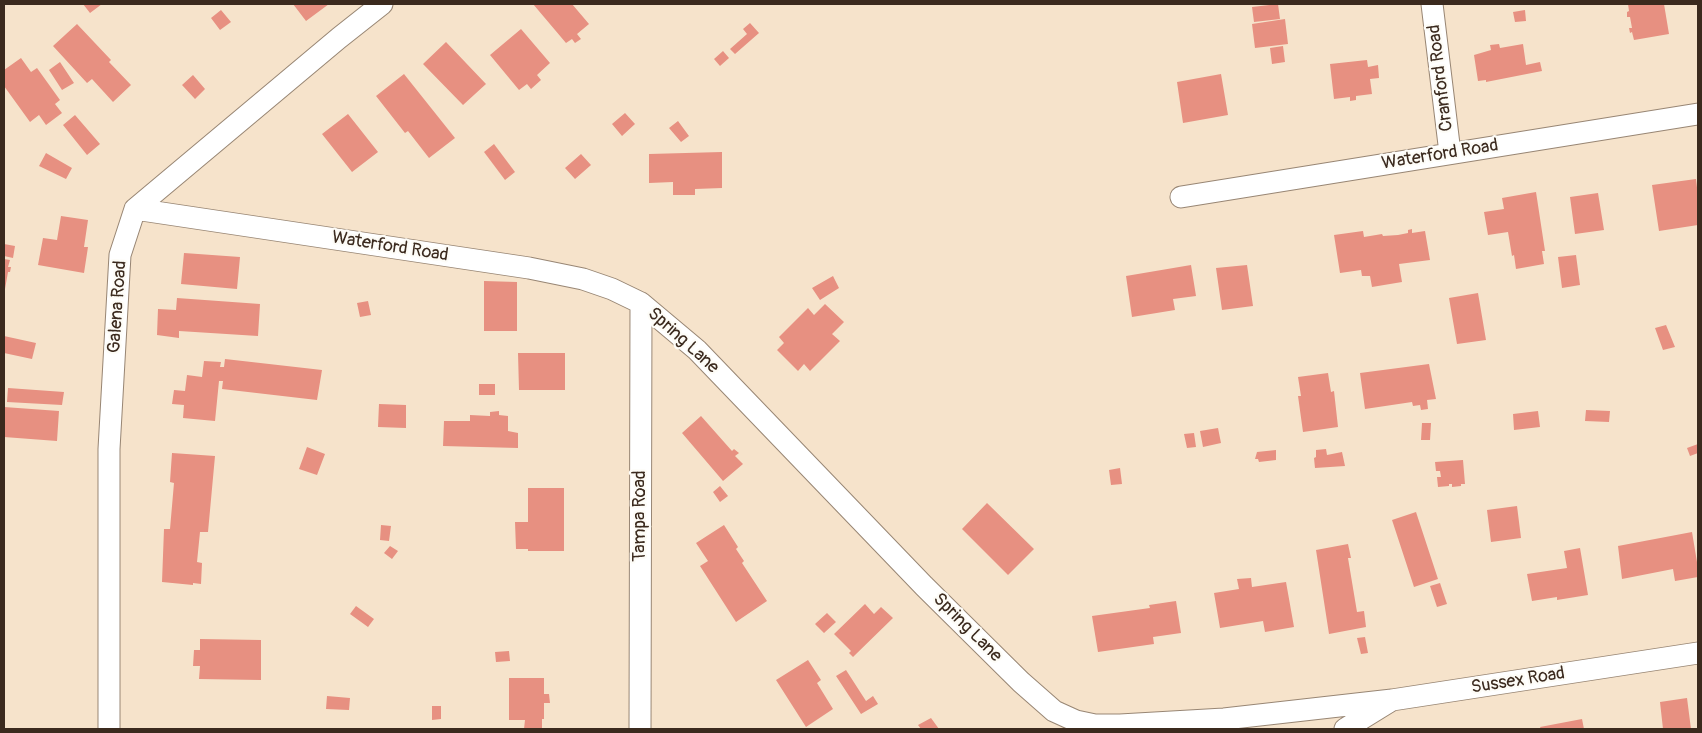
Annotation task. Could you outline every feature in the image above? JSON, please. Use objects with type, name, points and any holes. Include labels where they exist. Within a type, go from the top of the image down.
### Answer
[{"type":"street","points":[[135,209],[382,4]]},
{"type":"street","name":"Cranford Road","points":[[1432,4],[1450,153]]},
{"type":"street","name":"Waterford Road","points":[[1182,197],[1698,114]]},
{"type":"street","name":"Waterford Road","points":[[135,209],[529,268],[591,282],[612,289],[641,303]]},
{"type":"street","name":"Galena Road","points":[[108,729],[109,449],[120,255],[135,209]]},
{"type":"street","name":"Spring Lane","points":[[641,303],[697,350],[924,586],[1021,682],[1054,711],[1076,721],[1095,725],[1120,725],[1224,719],[1392,700]]},
{"type":"street","name":"Tampa Road","points":[[640,729],[641,303]]},
{"type":"street","name":"Sussex Road","points":[[1345,729],[1392,700],[1698,653]]},
{"type":"building","points":[[83,4],[102,4],[90,13]]},
{"type":"building","points":[[293,4],[329,4],[306,21]]},
{"type":"building","points":[[533,4],[572,4],[589,24],[577,34],[581,39],[575,43],[572,39],[566,43]]},
{"type":"building","points":[[1278,4],[1280,19],[1254,22],[1252,7]]},
{"type":"building","points":[[1628,4],[1664,4],[1669,34],[1634,40],[1629,28],[1632,28],[1630,17],[1627,17],[1627,12],[1629,11]]},
{"type":"building","points":[[221,10],[231,22],[220,30],[211,18]]},
{"type":"building","points":[[1525,10],[1526,21],[1515,22],[1513,12]]},
{"type":"building","points":[[1285,19],[1288,44],[1255,48],[1252,24]]},
{"type":"building","points":[[750,23],[759,33],[735,54],[730,49],[747,34],[743,29]]},
{"type":"building","points":[[77,24],[111,60],[109,62],[131,85],[113,102],[92,79],[87,83],[53,46]]},
{"type":"building","points":[[521,29],[550,63],[537,75],[541,80],[531,89],[527,84],[519,90],[490,55]]},
{"type":"building","points":[[446,42],[486,84],[463,105],[423,64]]},
{"type":"building","points":[[1499,44],[1500,48],[1523,44],[1526,65],[1540,62],[1542,71],[1486,82],[1486,80],[1478,81],[1474,55],[1491,50],[1490,45]]},
{"type":"building","points":[[1283,46],[1285,62],[1272,64],[1270,48]]},
{"type":"building","points":[[723,51],[729,58],[720,66],[714,59]]},
{"type":"building","points":[[21,58],[31,72],[37,68],[60,100],[55,104],[62,113],[46,125],[39,115],[30,122],[4,86],[4,70]]},
{"type":"building","points":[[1367,60],[1368,67],[1378,65],[1379,78],[1370,79],[1372,94],[1356,96],[1356,100],[1350,101],[1350,97],[1334,99],[1330,64]]},
{"type":"building","points":[[60,62],[74,83],[62,90],[49,70]]},
{"type":"building","points":[[404,74],[455,138],[429,158],[408,131],[405,133],[376,96]]},
{"type":"building","points":[[1221,74],[1228,115],[1183,123],[1177,82]]},
{"type":"building","points":[[193,75],[205,89],[195,99],[182,85]]},
{"type":"building","points":[[625,113],[635,124],[622,136],[612,124]]},
{"type":"building","points":[[348,114],[378,152],[352,172],[322,134]]},
{"type":"building","points":[[75,115],[100,144],[87,155],[63,125]]},
{"type":"building","points":[[678,121],[689,136],[681,142],[669,128]]},
{"type":"building","points":[[494,144],[515,172],[505,180],[484,152]]},
{"type":"building","points":[[722,152],[722,188],[695,189],[695,195],[673,195],[673,182],[649,183],[649,154]]},
{"type":"building","points":[[46,153],[72,168],[66,179],[39,166]]},
{"type":"building","points":[[581,154],[591,165],[575,179],[565,168]]},
{"type":"building","points":[[1696,179],[1698,225],[1659,231],[1652,185]]},
{"type":"building","points":[[1536,192],[1545,251],[1542,251],[1544,264],[1516,269],[1508,232],[1488,235],[1484,212],[1504,209],[1502,198]]},
{"type":"building","points":[[1598,193],[1604,230],[1575,234],[1570,197]]},
{"type":"building","points":[[61,216],[88,220],[84,247],[88,247],[84,273],[38,265],[43,238],[57,240]]},
{"type":"building","points":[[1412,229],[1412,233],[1425,231],[1430,260],[1399,264],[1402,282],[1372,287],[1370,276],[1362,276],[1361,270],[1340,273],[1334,235],[1363,231],[1364,237],[1382,234],[1383,236],[1398,235],[1408,233],[1408,230]]},
{"type":"building","points":[[4,244],[15,246],[13,258],[4,256]]},
{"type":"building","points":[[184,253],[240,257],[237,289],[181,284]]},
{"type":"building","points":[[1576,255],[1580,285],[1562,288],[1558,257]]},
{"type":"building","points":[[4,259],[10,260],[8,267],[11,267],[10,272],[8,272],[5,289]]},
{"type":"building","points":[[1191,265],[1196,296],[1173,299],[1175,310],[1132,317],[1126,276]]},
{"type":"building","points":[[1247,265],[1253,306],[1222,310],[1216,268]]},
{"type":"building","points":[[833,276],[839,288],[820,300],[812,288]]},
{"type":"building","points":[[484,281],[517,282],[517,331],[484,331]]},
{"type":"building","points":[[1478,293],[1486,340],[1457,344],[1449,298]]},
{"type":"building","points":[[177,298],[260,304],[258,336],[179,331],[179,338],[157,335],[158,309],[176,310]]},
{"type":"building","points":[[368,301],[371,315],[360,317],[357,303]]},
{"type":"building","points":[[825,304],[844,322],[832,334],[840,341],[810,371],[804,364],[798,371],[777,350],[784,343],[779,337],[808,308],[814,315]]},
{"type":"building","points":[[1666,325],[1675,347],[1663,350],[1655,328]]},
{"type":"building","points":[[4,336],[36,343],[32,359],[4,353]]},
{"type":"building","points":[[518,353],[565,353],[565,390],[519,390]]},
{"type":"building","points":[[225,359],[322,370],[317,400],[222,389],[223,381],[219,381],[215,421],[183,418],[184,405],[172,404],[174,390],[185,391],[187,375],[202,377],[204,361],[221,362],[220,367],[224,367]]},
{"type":"building","points":[[1429,364],[1436,399],[1427,400],[1428,409],[1421,410],[1420,405],[1413,406],[1412,402],[1365,409],[1360,373]]},
{"type":"building","points":[[1328,373],[1331,392],[1334,391],[1338,427],[1303,432],[1298,396],[1301,396],[1298,377]]},
{"type":"building","points":[[479,384],[495,384],[495,395],[479,395]]},
{"type":"building","points":[[8,388],[64,392],[62,405],[7,402]]},
{"type":"building","points":[[379,404],[406,405],[406,428],[378,427]]},
{"type":"building","points":[[4,407],[59,411],[57,441],[4,437]]},
{"type":"building","points":[[1586,410],[1610,411],[1609,422],[1585,421]]},
{"type":"building","points":[[499,411],[499,415],[508,416],[508,431],[518,433],[518,448],[443,446],[444,421],[470,421],[470,415],[490,416],[490,412]]},
{"type":"building","points":[[1538,411],[1540,427],[1514,430],[1513,414]]},
{"type":"building","points":[[701,416],[732,451],[734,449],[739,453],[735,456],[743,464],[723,481],[682,433]]},
{"type":"building","points":[[1422,423],[1431,423],[1430,440],[1421,440]]},
{"type":"building","points":[[1218,428],[1221,443],[1203,447],[1200,431]]},
{"type":"building","points":[[1194,433],[1196,447],[1187,448],[1184,434]]},
{"type":"building","points":[[1698,444],[1698,453],[1690,456],[1687,448]]},
{"type":"building","points":[[307,447],[325,454],[317,475],[299,469]]},
{"type":"building","points":[[1326,449],[1327,455],[1342,452],[1345,466],[1315,468],[1314,458],[1316,457],[1316,450]]},
{"type":"building","points":[[1276,450],[1276,460],[1259,462],[1258,459],[1255,459],[1257,452]]},
{"type":"building","points":[[172,453],[215,456],[208,532],[200,532],[197,562],[202,563],[201,584],[162,582],[164,529],[170,529],[174,483],[170,482]]},
{"type":"building","points":[[1463,460],[1465,484],[1452,487],[1452,484],[1449,484],[1449,486],[1438,487],[1437,477],[1441,477],[1440,471],[1436,471],[1435,462]]},
{"type":"building","points":[[1120,468],[1122,484],[1111,485],[1109,470]]},
{"type":"building","points":[[720,486],[728,496],[720,502],[713,492]]},
{"type":"building","points":[[528,488],[564,488],[564,551],[516,549],[515,522],[528,522]]},
{"type":"building","points":[[987,503],[1034,549],[1008,575],[962,529]]},
{"type":"building","points":[[1517,506],[1521,538],[1491,542],[1487,510]]},
{"type":"building","points":[[1416,512],[1438,579],[1414,587],[1392,520]]},
{"type":"building","points":[[381,525],[391,526],[389,541],[380,540]]},
{"type":"building","points":[[724,525],[738,547],[736,549],[744,561],[742,563],[767,601],[736,622],[700,566],[708,561],[696,543]]},
{"type":"building","points":[[1692,532],[1698,577],[1675,581],[1673,569],[1622,579],[1618,546]]},
{"type":"building","points":[[1348,544],[1351,558],[1348,558],[1357,612],[1364,611],[1366,627],[1329,634],[1316,550]]},
{"type":"building","points":[[390,546],[398,551],[392,559],[384,553]]},
{"type":"building","points":[[1580,548],[1588,595],[1557,600],[1557,597],[1532,601],[1527,574],[1567,568],[1564,551]]},
{"type":"building","points":[[1251,578],[1252,587],[1286,582],[1294,627],[1265,632],[1263,621],[1220,628],[1214,593],[1239,589],[1237,579]]},
{"type":"building","points":[[1440,583],[1447,604],[1437,607],[1430,586]]},
{"type":"building","points":[[1176,601],[1181,633],[1153,637],[1154,644],[1098,652],[1092,616],[1150,608],[1149,605]]},
{"type":"building","points":[[865,604],[874,614],[881,607],[893,618],[853,657],[849,653],[851,651],[834,634]]},
{"type":"building","points":[[356,606],[374,619],[368,627],[350,614]]},
{"type":"building","points":[[827,613],[836,622],[824,633],[815,624]]},
{"type":"building","points":[[1365,637],[1368,653],[1361,654],[1357,638]]},
{"type":"building","points":[[200,639],[261,640],[261,680],[199,679],[200,666],[193,666],[194,650],[200,650]]},
{"type":"building","points":[[509,651],[510,661],[496,662],[495,652]]},
{"type":"building","points":[[808,660],[821,680],[817,683],[833,709],[806,727],[776,680]]},
{"type":"building","points":[[846,670],[866,701],[873,696],[878,704],[861,714],[836,676]]},
{"type":"building","points":[[509,678],[544,678],[544,694],[549,694],[550,703],[544,703],[542,729],[524,729],[525,720],[509,720]]},
{"type":"building","points":[[327,696],[350,698],[349,710],[326,709]]},
{"type":"building","points":[[1687,698],[1691,729],[1663,729],[1660,702]]},
{"type":"building","points":[[432,706],[441,706],[441,719],[432,720]]},
{"type":"building","points":[[931,718],[939,729],[921,729],[918,725]]},
{"type":"building","points":[[1582,719],[1584,729],[1541,729],[1540,727]]}]
